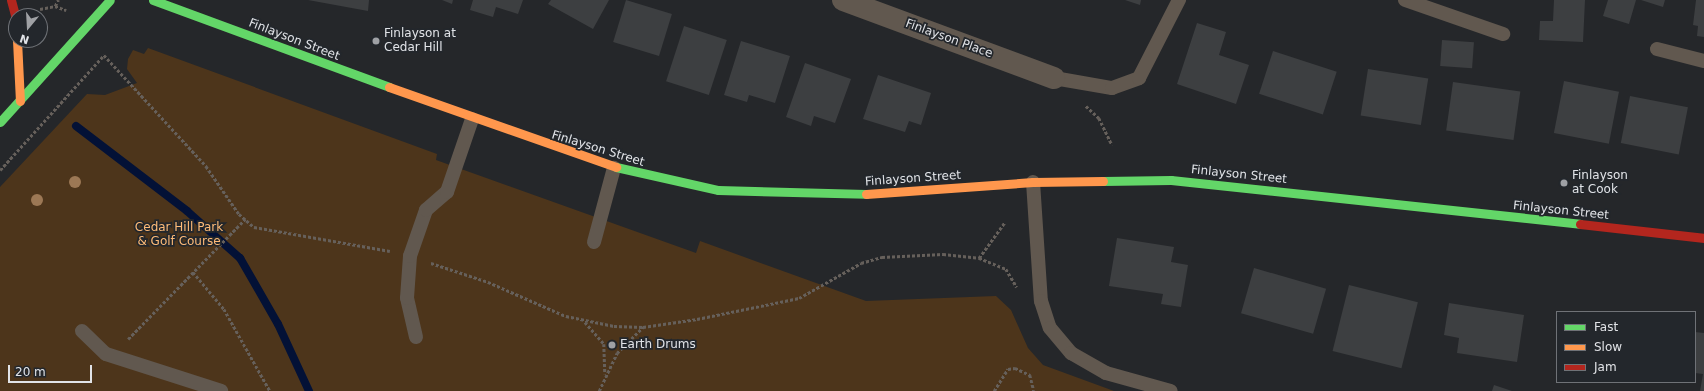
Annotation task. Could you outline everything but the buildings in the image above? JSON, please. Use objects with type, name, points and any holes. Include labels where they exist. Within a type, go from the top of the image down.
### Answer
[{"type":"street","points":[[0,122],[110,0]]},
{"type":"street","name":"Finlayson Street","points":[[153,0],[472,119],[614,168],[718,190],[781,195],[841,196],[1032,182],[1171,180],[1704,238]]},
{"type":"street","name":"Finlayson Place","points":[[843,0],[1054,78]]},
{"type":"street","points":[[17,48],[20,101]]},
{"type":"lane","points":[[1054,78],[1112,88],[1139,78],[1179,0]]},
{"type":"lane","points":[[1405,0],[1503,34]]},
{"type":"lane","points":[[1657,49],[1704,61]]},
{"type":"lane","points":[[416,337],[407,298],[410,256],[426,210],[447,192],[472,119]]},
{"type":"lane","points":[[594,242],[614,168]]},
{"type":"lane","points":[[1032,182],[1041,301],[1050,328],[1072,353],[1106,373],[1171,391]]},
{"type":"lane","points":[[82,331],[111,356],[222,391]]},
{"type":"path","points":[[58,0],[55,6],[66,10]]},
{"type":"path","points":[[0,170],[104,55],[206,166],[246,219],[263,230],[410,256],[488,282],[584,322],[643,327],[697,320],[799,298],[870,260],[943,254]]},
{"type":"path","points":[[1054,78],[1100,118],[1112,146]]},
{"type":"path","points":[[111,356],[193,272],[216,252],[246,219]]},
{"type":"path","points":[[979,258],[1005,222]]},
{"type":"path","points":[[193,272],[224,309],[270,391]]},
{"type":"path","points":[[584,322],[604,344],[605,374]]},
{"type":"path","points":[[598,391],[605,374],[617,353],[643,327]]},
{"type":"path","points":[[994,391],[1008,369],[1015,368],[1030,376],[1034,391]]},
{"type":"green space","name":"Cedar Hill Park & Golf Course","points":[[148,48],[437,154],[436,160],[696,253],[700,241],[866,301],[996,296],[1011,310],[1028,348],[1043,365],[1114,391],[0,391],[0,187],[87,94],[105,95],[137,83],[127,69],[128,59],[133,50],[144,54]]},
{"type":"waterway","points":[[76,126],[187,211],[240,258],[278,324],[309,391]]},
{"type":"traffic: fast","points":[[0,122],[110,0]]},
{"type":"traffic: fast","points":[[153,0],[389,87]]},
{"type":"traffic: fast","points":[[616,167],[718,190],[866,194]]},
{"type":"traffic: fast","points":[[1103,181],[1171,180],[1580,224]]},
{"type":"traffic: slow","points":[[17,48],[20,101]]},
{"type":"traffic: slow","points":[[389,87],[616,167]]},
{"type":"traffic: slow","points":[[866,194],[1033,182],[1103,181]]},
{"type":"traffic: jam","points":[[11,0],[13,8]]},
{"type":"traffic: jam","points":[[1580,224],[1704,238]]},
{"type":"place","name":"Finlayson at Cedar Hill","points":[[376,41]]},
{"type":"place","name":"Finlayson at Cook","points":[[1564,183]]},
{"type":"place","name":"Earth Drums","points":[[612,345]]}]
